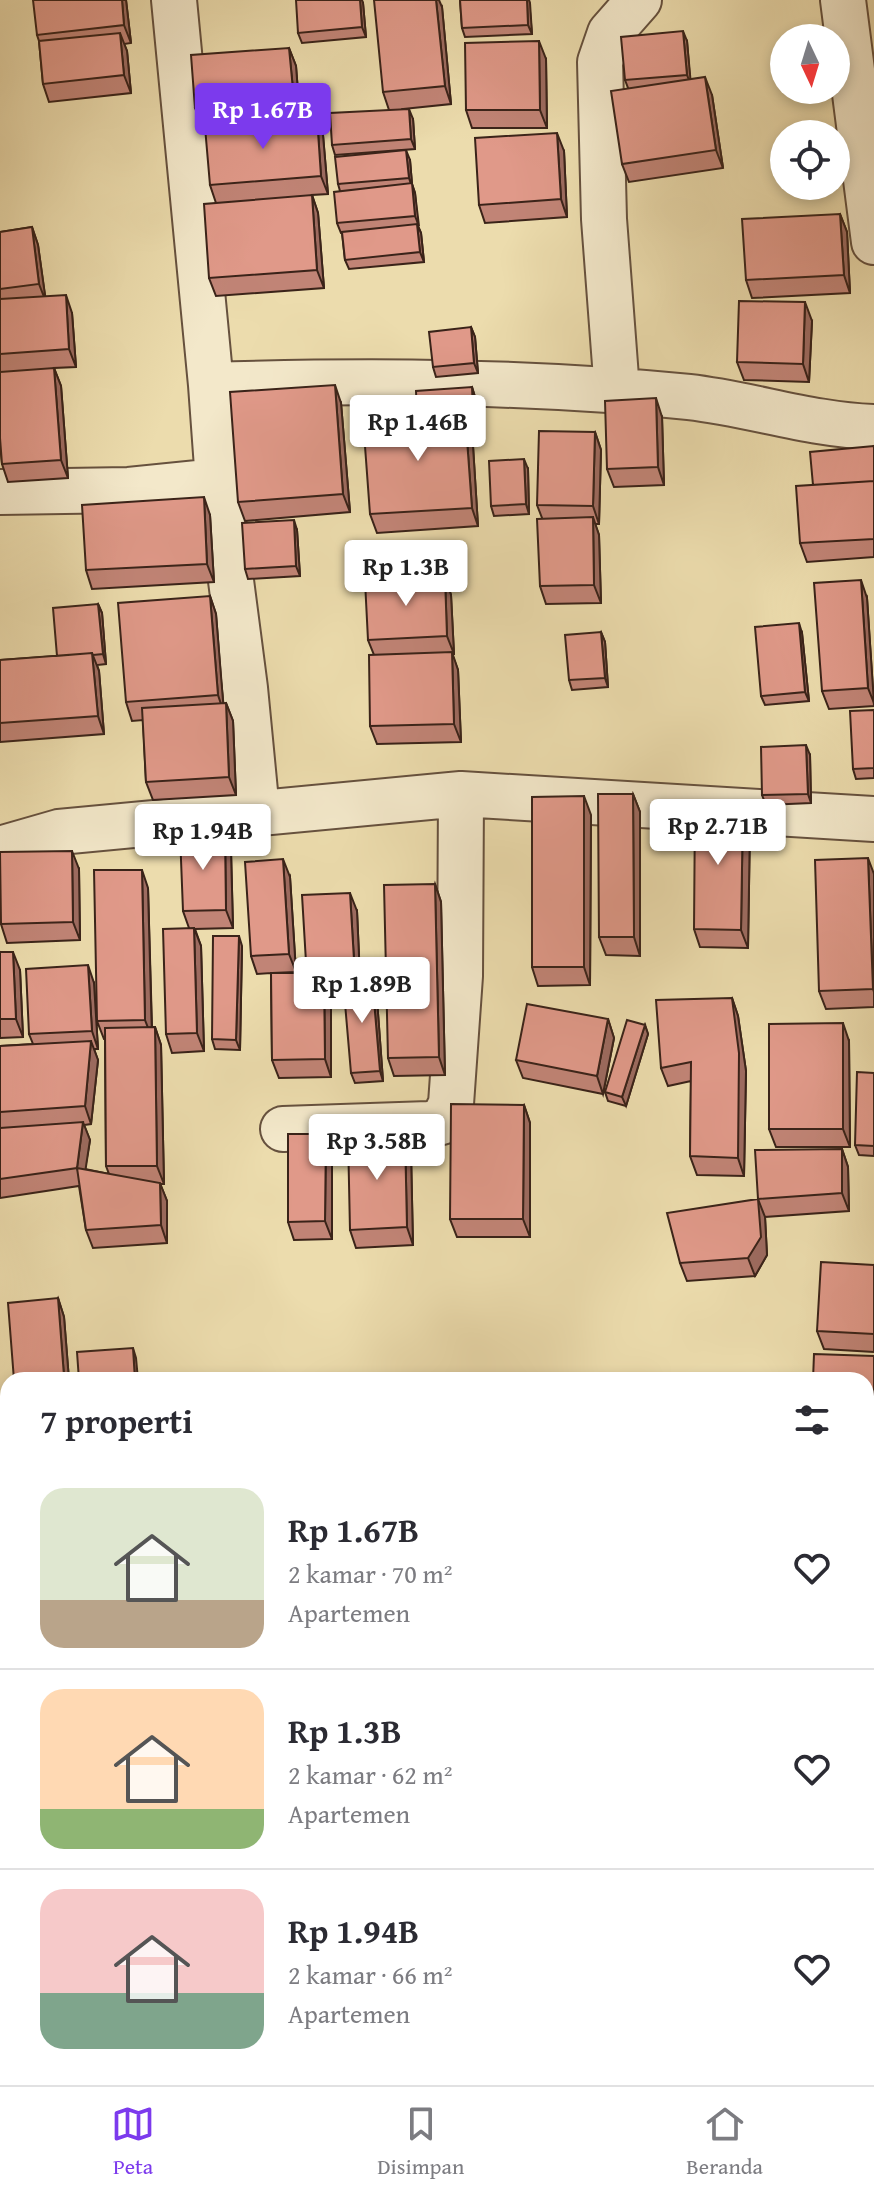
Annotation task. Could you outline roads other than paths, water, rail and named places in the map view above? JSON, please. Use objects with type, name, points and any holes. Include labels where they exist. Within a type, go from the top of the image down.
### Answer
[{"type":"street","points":[[174,0],[218,481],[245,688],[257,812]]},
{"type":"street","points":[[617,391],[604,219],[600,62],[610,33],[639,0]]},
{"type":"street","points":[[843,0],[874,242]]},
{"type":"street","points":[[211,385],[426,381],[535,384],[693,398],[829,423],[874,427]]},
{"type":"street","points":[[0,492],[129,490],[218,481]]},
{"type":"street","points":[[283,1129],[429,1124],[442,1122],[448,1113],[460,976],[461,794]]},
{"type":"street","points":[[0,849],[59,832],[461,794],[874,819]]}]
